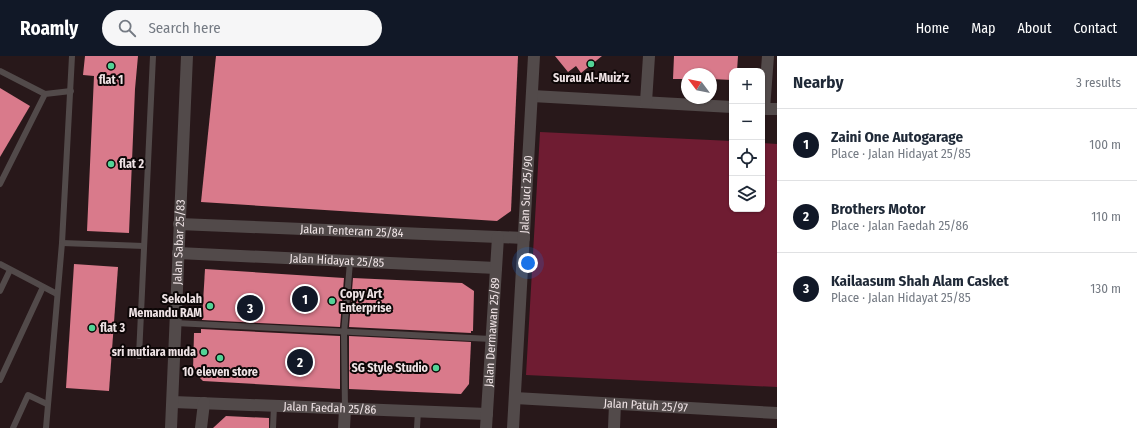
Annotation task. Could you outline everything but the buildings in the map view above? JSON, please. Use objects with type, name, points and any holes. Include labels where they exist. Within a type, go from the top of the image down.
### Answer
[{"type":"street","name":"Jalan Sabar 25/83","points":[[171,428],[187,56]]},
{"type":"street","name":"Jalan Suci 25/90","points":[[513,428],[534,56]]},
{"type":"street","points":[[646,102],[650,56]]},
{"type":"street","points":[[763,104],[768,56]]},
{"type":"street","points":[[532,96],[729,107]]},
{"type":"street","points":[[765,109],[777,109]]},
{"type":"street","name":"Jalan Tenteram 25/84","points":[[179,224],[524,238]]},
{"type":"street","name":"Jalan Dermawan 25/89","points":[[486,428],[498,237]]},
{"type":"street","name":"Jalan Hidayat 25/85","points":[[178,253],[496,268]]},
{"type":"street","name":"Jalan Patuh 25/97","points":[[515,398],[777,413]]},
{"type":"street","name":"Jalan Faedah 25/86","points":[[173,402],[487,414]]},
{"type":"street","points":[[201,428],[204,404]]},
{"type":"street","points":[[614,428],[615,404]]},
{"type":"street","points":[[344,409],[344,428]]},
{"type":"lane","points":[[46,428],[62,243],[72,56]]},
{"type":"lane","points":[[139,356],[153,56]]},
{"type":"lane","points":[[0,71],[45,94],[71,91]]},
{"type":"lane","points":[[0,184],[45,94]]},
{"type":"lane","points":[[62,243],[144,246]]},
{"type":"lane","points":[[344,409],[344,333],[350,262]]},
{"type":"lane","points":[[0,264],[57,294]]},
{"type":"lane","points":[[0,291],[10,270]]},
{"type":"lane","points":[[0,380],[43,287]]},
{"type":"lane","points":[[175,323],[344,333],[491,339]]},
{"type":"lane","points":[[13,428],[28,396],[47,404]]},
{"type":"lane","points":[[273,428],[274,406]]},
{"type":"lane","points":[[417,428],[418,411]]},
{"type":"shaded area","points":[[540,132],[729,141],[729,212],[765,212],[765,143],[777,144],[777,387],[526,375]]},
{"type":"place","name":"Surau Al-Muiz'z","points":[[591,64]]},
{"type":"place","name":"flat 1","points":[[111,66]]},
{"type":"place","name":"flat 2","points":[[111,164]]},
{"type":"place","name":"Zaini One Autogarage","points":[[305,299]]},
{"type":"place","name":"Copy Art Enterprise","points":[[332,301]]},
{"type":"place","name":"Sekolah Memandu RAM","points":[[210,306]]},
{"type":"place","name":"Kailaasum Shah Alam Casket","points":[[250,308]]},
{"type":"place","name":"flat 3","points":[[92,328]]},
{"type":"place","name":"sri mutiara muda","points":[[204,352]]},
{"type":"place","name":"10 eleven store","points":[[220,358]]},
{"type":"place","name":"Brothers Motor","points":[[300,362]]},
{"type":"place","name":"SG Style Studio","points":[[436,368]]}]
